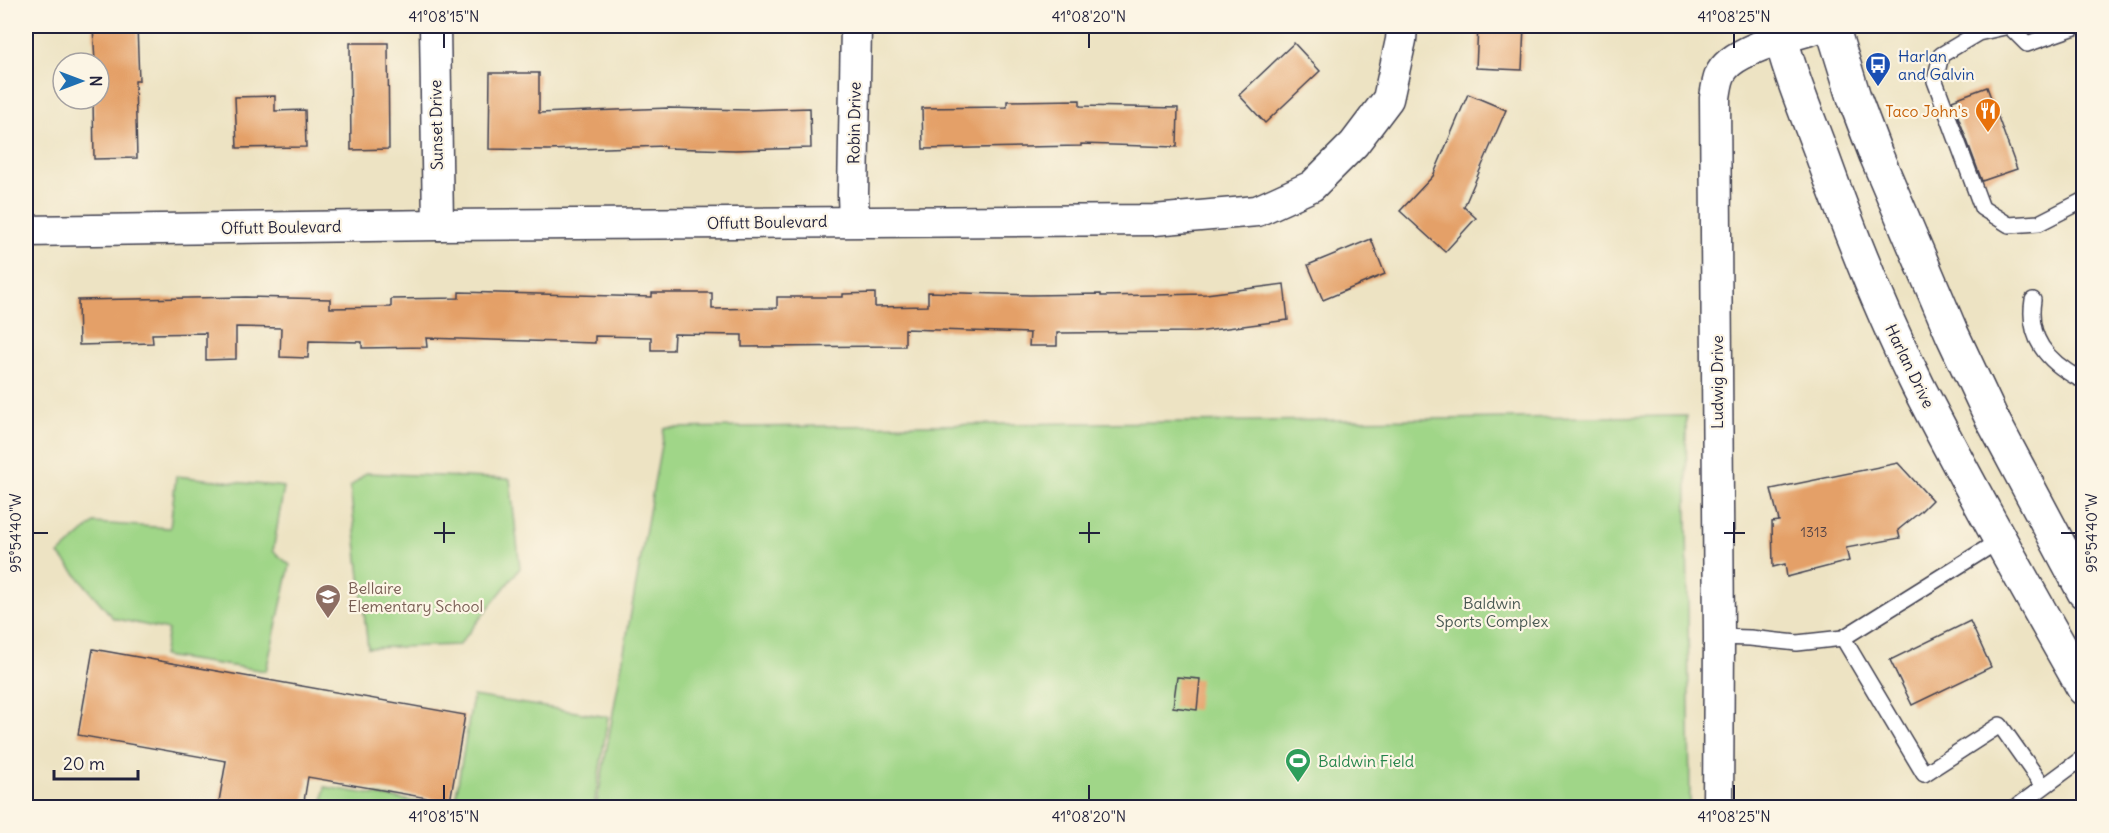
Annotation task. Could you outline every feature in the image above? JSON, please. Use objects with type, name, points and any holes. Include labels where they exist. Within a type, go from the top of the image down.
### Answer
[{"type":"main road","points":[[1832,26],[1854,97],[1876,155],[1952,334],[1990,417],[2084,592]]},
{"type":"main road","name":"Harlan Drive","points":[[1780,32],[1790,70],[1837,197],[1885,313],[1918,385],[2000,540],[2084,689]]},
{"type":"street","name":"Sunset Drive","points":[[435,26],[438,225]]},
{"type":"street","name":"Robin Drive","points":[[854,221],[856,26]]},
{"type":"street","name":"Offutt Boulevard","points":[[26,231],[438,225],[1154,220],[1257,211],[1312,186],[1354,144],[1388,99],[1402,26]]},
{"type":"street","name":"Ludwig Drive","points":[[1718,807],[1715,98],[1720,73],[1737,56],[1780,32],[1824,26]]},
{"type":"lane","points":[[2078,26],[2027,45],[2009,26],[1978,33],[1941,55],[1935,81],[1982,208],[2009,225],[2039,222],[2084,200]]},
{"type":"lane","points":[[2033,300],[2030,318],[2041,348],[2062,369],[2078,378],[2084,377]]},
{"type":"lane","points":[[1719,637],[1797,643],[1843,638],[2000,540]]},
{"type":"lane","points":[[1843,638],[1924,774],[2000,725],[2043,786]]},
{"type":"lane","points":[[2015,807],[2084,757]]},
{"type":"green space","name":"Baldwin Sports Complex","points":[[1686,416],[1690,807],[596,808],[664,428]]},
{"type":"green space","points":[[366,473],[510,479],[520,568],[459,645],[368,648],[350,487]]},
{"type":"green space","points":[[176,476],[284,487],[273,551],[290,565],[266,671],[163,656],[168,630],[113,618],[59,554],[94,523],[170,528]]},
{"type":"green space","points":[[473,696],[608,717],[594,807],[454,807]]},
{"type":"green space","points":[[325,787],[450,807],[322,807]]},
{"type":"building","points":[[93,26],[137,26],[139,81],[135,81],[137,158],[94,159],[93,111],[111,111],[111,51],[94,51]]},
{"type":"building","points":[[1478,26],[1524,26],[1522,70],[1476,68]]},
{"type":"building","points":[[350,43],[388,43],[389,149],[351,150]]},
{"type":"building","points":[[1294,43],[1320,71],[1265,123],[1239,95]]},
{"type":"building","points":[[490,73],[539,73],[539,113],[669,108],[745,110],[810,108],[811,148],[735,150],[665,148],[665,146],[548,150],[489,149]]},
{"type":"building","points":[[1987,87],[2017,169],[1982,181],[1952,100]]},
{"type":"building","points":[[1468,94],[1506,110],[1464,207],[1476,218],[1445,252],[1400,211],[1433,176]]},
{"type":"building","points":[[275,96],[275,111],[305,110],[306,147],[237,148],[235,97]]},
{"type":"building","points":[[1080,100],[1080,106],[1178,108],[1177,147],[1081,144],[1081,146],[923,149],[922,108],[1007,107],[1007,101]]},
{"type":"building","points":[[1371,239],[1385,274],[1323,300],[1308,265]]},
{"type":"building","points":[[1284,284],[1288,320],[1197,332],[1057,333],[1057,346],[1029,346],[1030,333],[905,329],[905,346],[742,347],[742,335],[674,334],[673,350],[651,350],[651,337],[595,336],[595,343],[426,338],[427,347],[362,348],[362,342],[309,341],[308,358],[280,357],[281,328],[236,327],[236,359],[206,360],[206,333],[152,334],[153,343],[79,345],[78,300],[246,297],[330,299],[330,308],[391,307],[391,299],[459,298],[459,292],[652,297],[652,293],[712,293],[712,309],[777,308],[777,297],[843,297],[843,294],[875,293],[875,307],[928,306],[928,292],[1030,295],[1101,294],[1101,296],[1206,294]]},
{"type":"building","points":[[1898,463],[1932,500],[1898,530],[1900,538],[1846,548],[1849,561],[1787,577],[1785,564],[1773,567],[1772,522],[1779,521],[1771,489]]},
{"type":"building","points":[[1970,621],[1991,667],[1912,705],[1890,660]]},
{"type":"building","points":[[93,649],[465,715],[450,802],[308,777],[303,807],[218,807],[226,761],[78,735]]},
{"type":"building","points":[[1177,677],[1200,679],[1197,710],[1173,707]]},
{"type":"place","name":"Harlan and Galvin","points":[[1878,88]]},
{"type":"place","name":"Taco John's","points":[[1988,134]]},
{"type":"place","name":"Bellaire Elementary School","points":[[328,620]]},
{"type":"place","name":"Baldwin Field","points":[[1298,784]]}]
